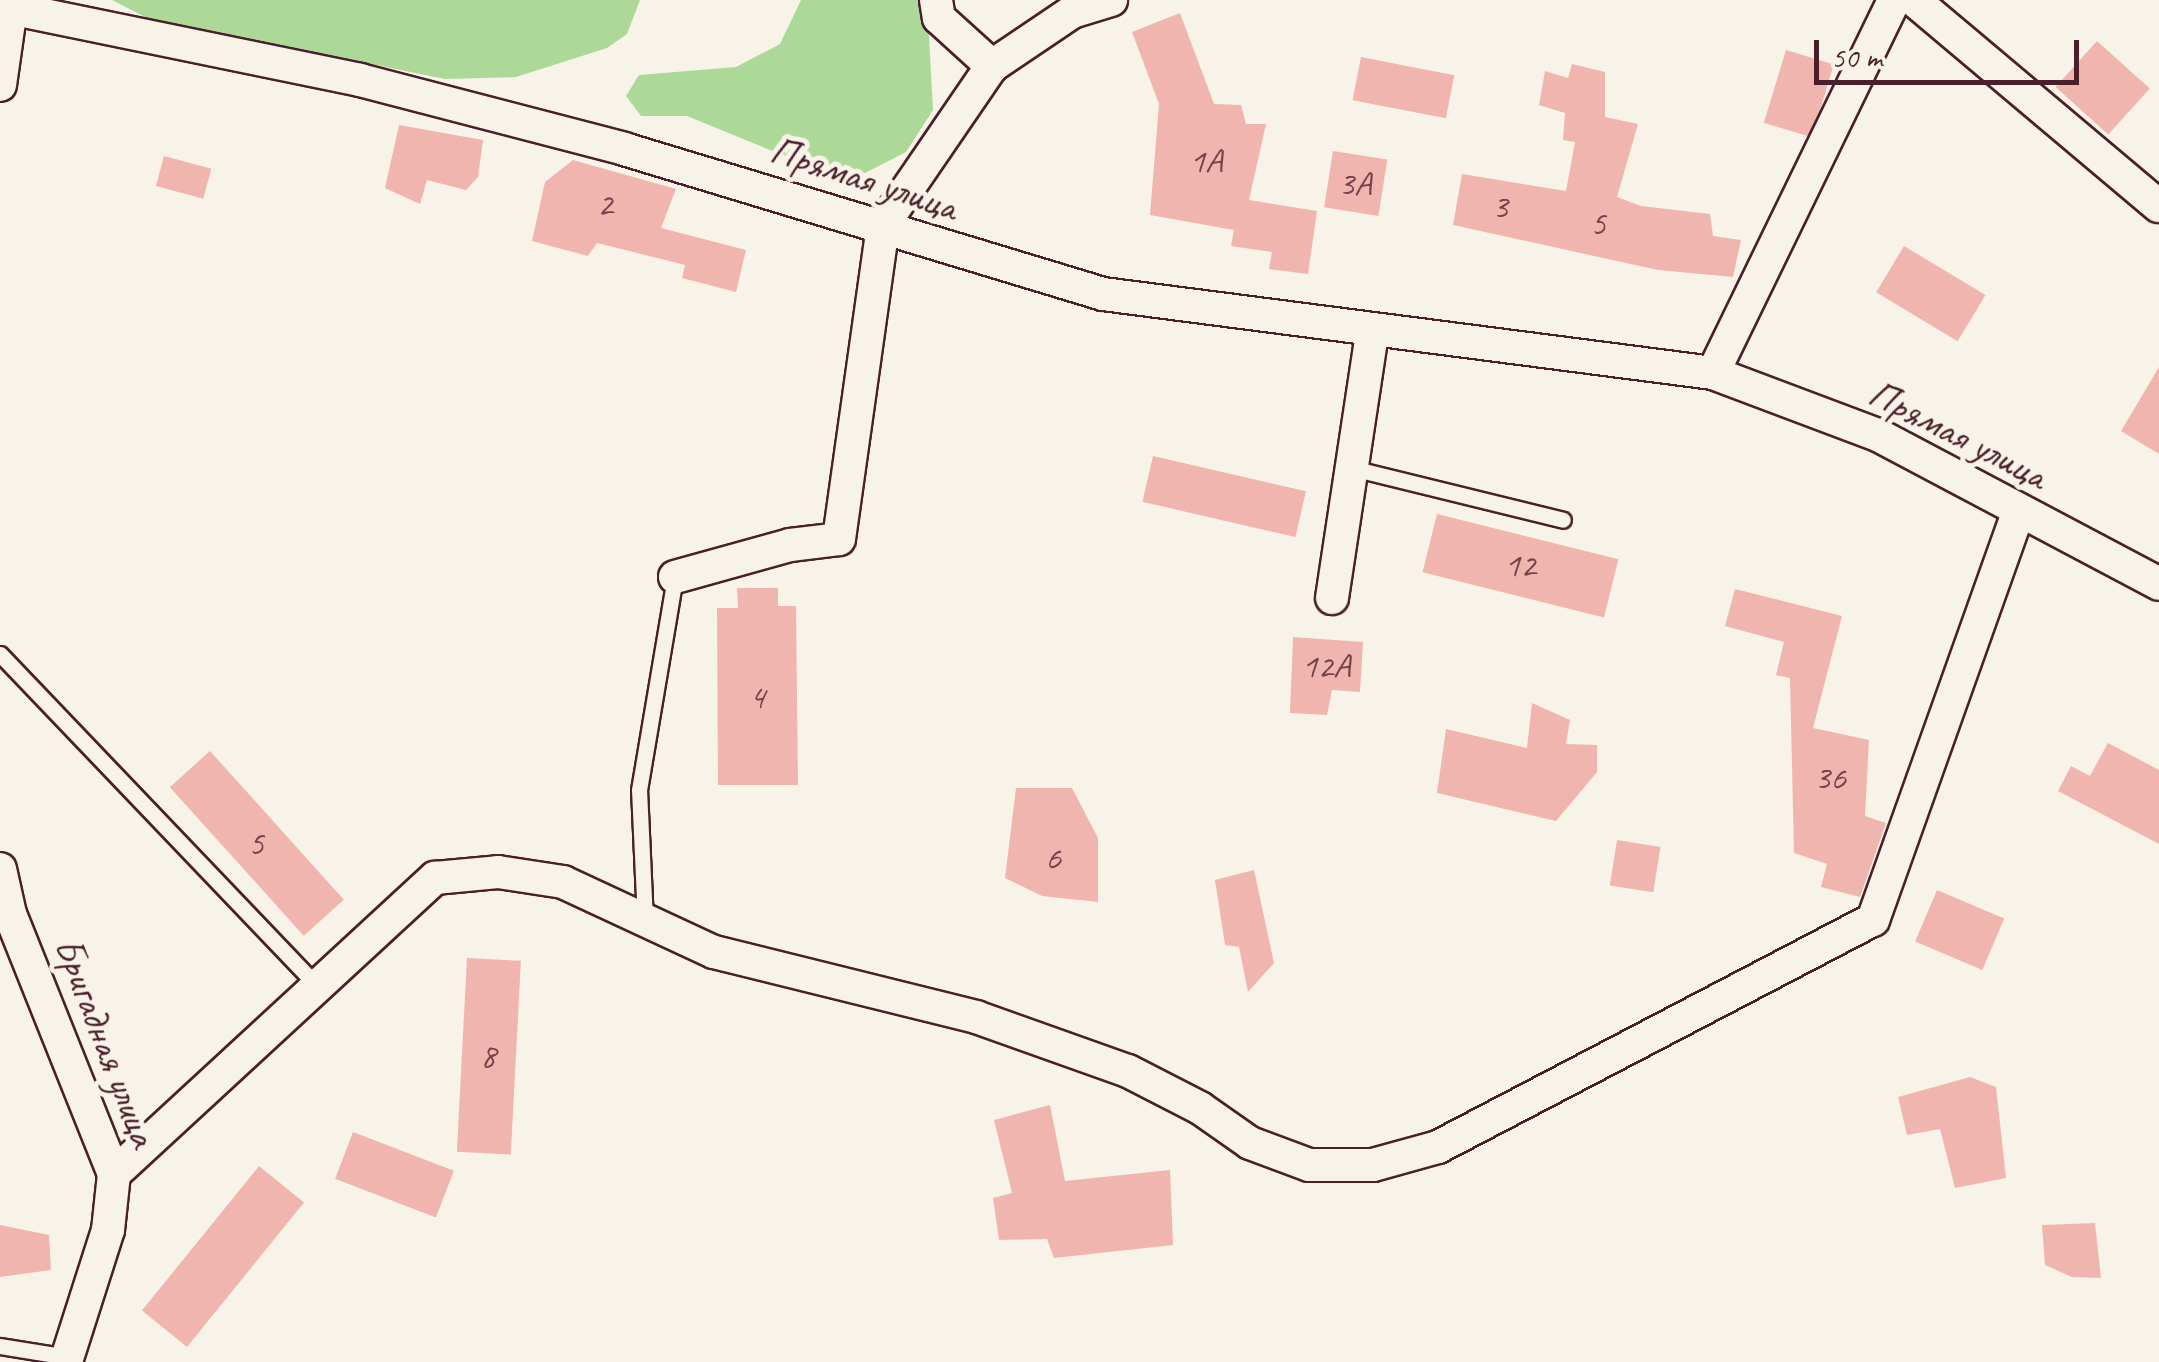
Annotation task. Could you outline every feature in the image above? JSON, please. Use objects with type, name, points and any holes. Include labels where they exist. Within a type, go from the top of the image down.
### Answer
[{"type":"street","points":[[936,0],[940,18],[992,66]]},
{"type":"street","points":[[674,577],[790,545],[839,539],[883,226],[992,66],[1072,12],[1111,0]]},
{"type":"street","points":[[1714,373],[1894,0]]},
{"type":"street","points":[[1914,0],[2159,206]]},
{"type":"street","points":[[0,84],[6,7]]},
{"type":"street","name":"Прямая улица","points":[[6,7],[360,80],[883,226],[1103,294],[1372,334],[1714,373],[1878,435],[2159,584]]},
{"type":"street","points":[[1332,598],[1372,334]]},
{"type":"street","points":[[114,1174],[435,878],[498,872],[563,882],[714,952],[976,1016],[1112,1065],[1200,1108],[1250,1143],[1309,1165],[1373,1166],[1438,1147],[1873,920],[2018,512]]},
{"type":"street","name":"Бригадная улица","points":[[0,869],[10,914],[114,1174],[108,1230],[67,1360]]},
{"type":"lane","points":[[1352,468],[1563,520]]},
{"type":"lane","points":[[645,921],[638,790],[674,577]]},
{"type":"lane","points":[[0,654],[317,986]]},
{"type":"lane","points":[[0,1346],[67,1360]]},
{"type":"green space","points":[[112,0],[640,0],[627,34],[607,48],[516,77],[445,79],[149,19]]},
{"type":"green space","points":[[801,0],[927,0],[933,110],[906,152],[865,173],[819,170],[687,116],[641,116],[626,96],[639,75],[736,67],[780,44]]},
{"type":"building","points":[[1180,13],[1214,104],[1241,105],[1246,124],[1266,124],[1249,200],[1317,211],[1308,274],[1269,269],[1272,252],[1231,246],[1234,230],[1150,215],[1159,104],[1132,32]]},
{"type":"building","points":[[2097,41],[2150,89],[2108,135],[2056,87]]},
{"type":"building","points":[[1786,50],[1834,65],[1812,137],[1764,123]]},
{"type":"building","points":[[1361,57],[1454,75],[1446,118],[1353,100]]},
{"type":"building","points":[[1572,64],[1605,72],[1605,117],[1638,124],[1617,197],[1641,206],[1710,214],[1713,236],[1741,240],[1733,277],[1658,270],[1453,225],[1462,174],[1566,191],[1575,142],[1563,140],[1565,113],[1539,105],[1545,71],[1568,78]]},
{"type":"building","points":[[399,125],[483,140],[478,177],[466,190],[427,180],[420,204],[385,188]]},
{"type":"building","points":[[1333,151],[1387,160],[1378,216],[1324,207]]},
{"type":"building","points":[[164,156],[211,169],[203,199],[156,186]]},
{"type":"building","points":[[573,160],[676,189],[661,228],[746,250],[736,292],[682,278],[685,265],[597,243],[588,256],[532,241],[545,182]]},
{"type":"building","points":[[1904,246],[1985,295],[1958,341],[1876,292]]},
{"type":"building","points":[[2159,367],[2159,454],[2121,431]]},
{"type":"building","points":[[1153,456],[1306,491],[1295,537],[1142,502]]},
{"type":"building","points":[[1437,514],[1618,559],[1604,617],[1422,572]]},
{"type":"building","points":[[737,588],[778,588],[778,606],[796,606],[798,785],[718,785],[717,608],[738,608]]},
{"type":"building","points":[[1735,589],[1842,616],[1813,728],[1869,740],[1865,816],[1886,823],[1860,897],[1821,887],[1827,864],[1794,853],[1790,678],[1776,675],[1784,642],[1725,626]]},
{"type":"building","points":[[1293,637],[1363,642],[1360,692],[1332,690],[1327,715],[1290,713]]},
{"type":"building","points":[[1532,703],[1570,720],[1566,744],[1597,745],[1597,772],[1556,821],[1437,793],[1446,729],[1527,748]]},
{"type":"building","points":[[2108,743],[2159,770],[2159,844],[2058,791],[2071,766],[2090,776]]},
{"type":"building","points":[[210,751],[344,900],[304,936],[170,787]]},
{"type":"building","points":[[1016,788],[1072,788],[1098,838],[1098,902],[1042,896],[1005,878]]},
{"type":"building","points":[[1617,840],[1660,847],[1653,892],[1610,885]]},
{"type":"building","points":[[1254,870],[1274,963],[1248,992],[1239,947],[1225,945],[1215,880]]},
{"type":"building","points":[[1937,890],[2004,919],[1982,970],[1915,942]]},
{"type":"building","points":[[467,958],[521,961],[511,1155],[457,1152]]},
{"type":"building","points":[[1970,1077],[1996,1087],[2006,1178],[1955,1188],[1940,1129],[1907,1135],[1898,1097]]},
{"type":"building","points":[[1050,1105],[1065,1181],[1170,1170],[1173,1245],[1054,1258],[1047,1239],[999,1240],[993,1198],[1012,1193],[994,1120]]},
{"type":"building","points":[[353,1132],[454,1171],[436,1217],[335,1179]]},
{"type":"building","points":[[259,1166],[304,1203],[187,1347],[142,1311]]},
{"type":"building","points":[[2095,1223],[2101,1278],[2072,1277],[2045,1265],[2042,1225]]},
{"type":"building","points":[[0,1225],[49,1235],[51,1270],[0,1277]]}]
